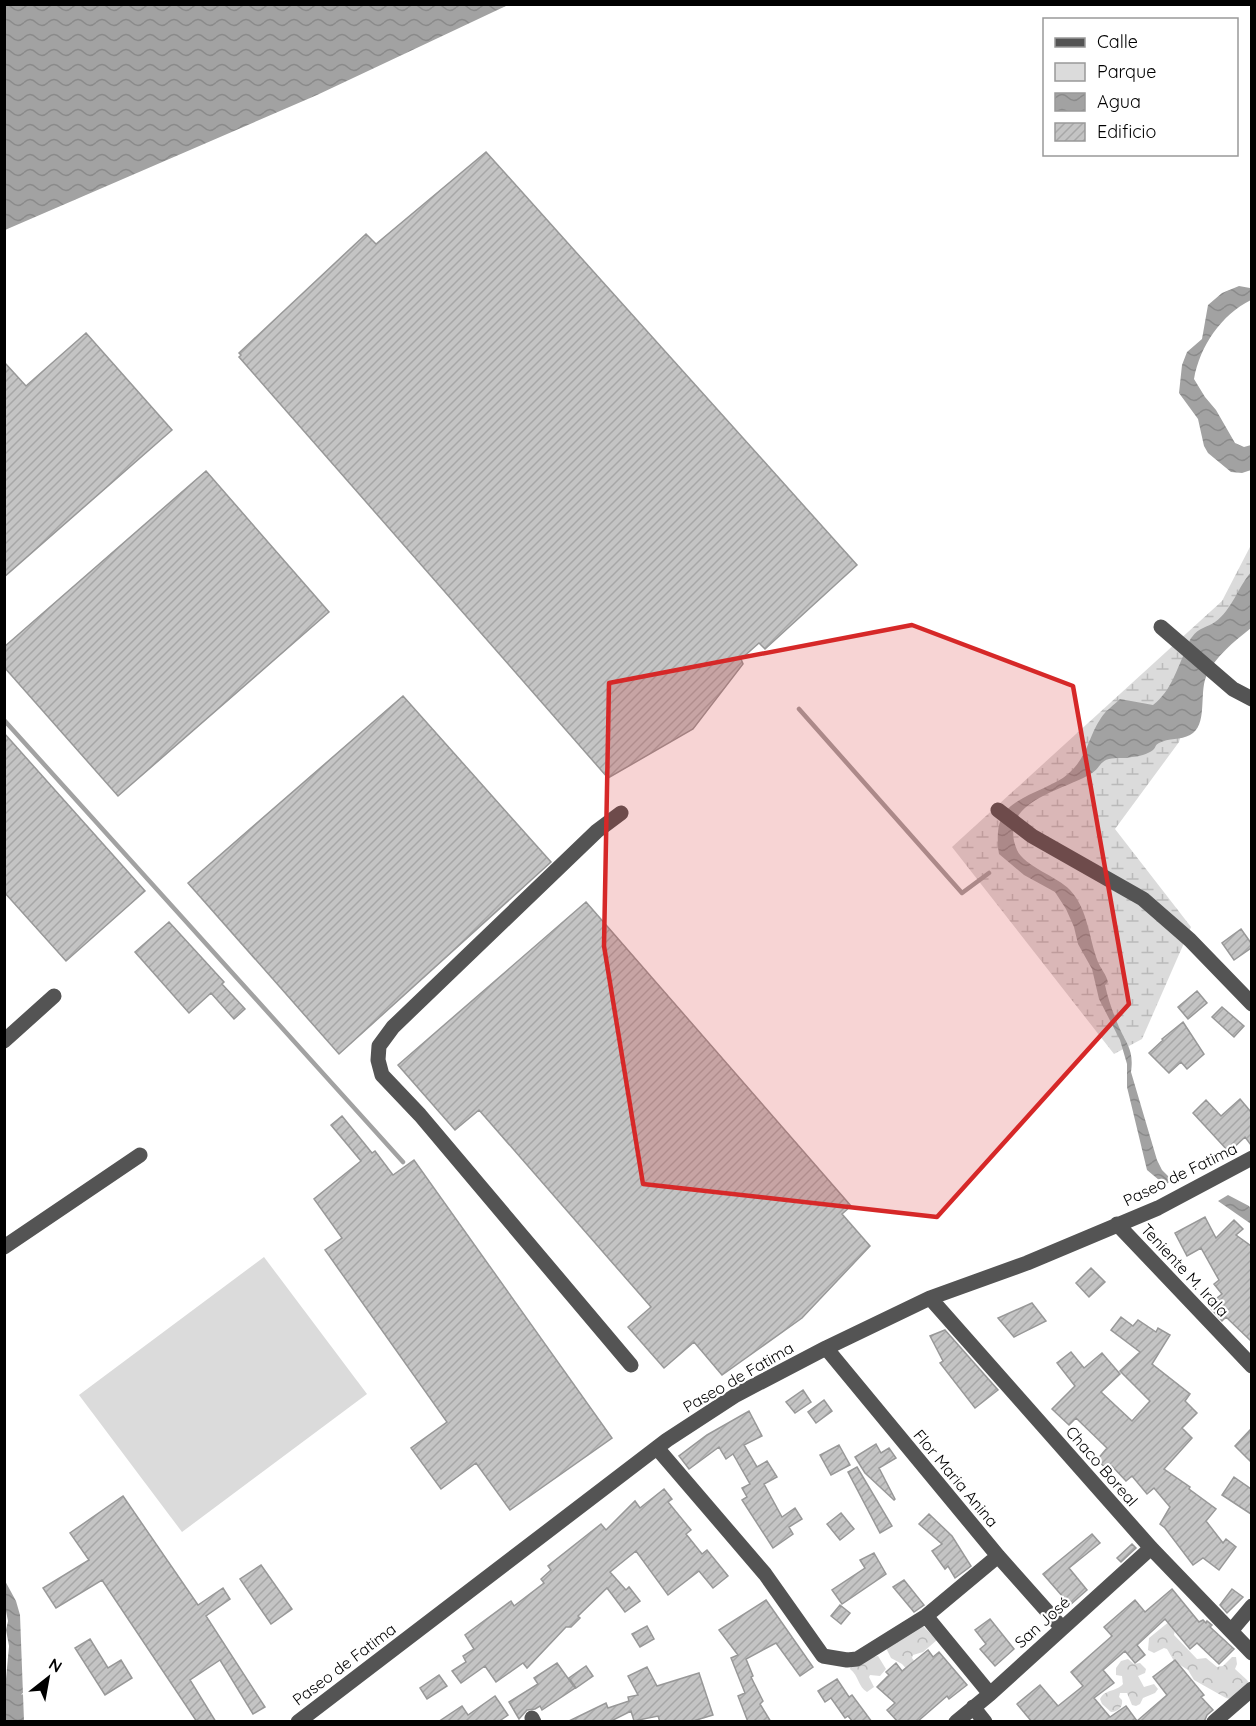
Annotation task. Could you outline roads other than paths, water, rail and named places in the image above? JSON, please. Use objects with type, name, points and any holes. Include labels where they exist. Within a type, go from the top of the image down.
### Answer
[{"type":"street","points":[[1161,627],[1233,689],[1251,699]]},
{"type":"street","points":[[998,810],[1032,836],[1143,900],[1190,940],[1251,1004]]},
{"type":"street","points":[[621,813],[597,831],[393,1027],[379,1046],[378,1060],[382,1075],[420,1115],[632,1365]]},
{"type":"street","points":[[4,1041],[54,996]]},
{"type":"street","points":[[4,1247],[140,1155]]},
{"type":"street","name":"Paseo de Fatima","points":[[298,1722],[657,1448],[736,1395],[930,1298],[1026,1263],[1158,1208],[1251,1158]]},
{"type":"street","name":"Teniente M. Irala","points":[[1117,1224],[1251,1366]]},
{"type":"street","name":"Chaco Boreal","points":[[930,1298],[1151,1548],[1251,1653]]},
{"type":"street","name":"Flor Maria Anina","points":[[826,1348],[998,1556],[1062,1628]]},
{"type":"street","points":[[657,1448],[765,1574],[823,1656],[847,1660],[857,1659],[926,1616],[998,1556]]},
{"type":"street","name":"San José","points":[[956,1722],[1151,1548]]},
{"type":"street","points":[[1231,1631],[1251,1606]]},
{"type":"street","points":[[926,1616],[990,1694]]},
{"type":"street","points":[[1215,1722],[1251,1689]]},
{"type":"street","points":[[974,1707],[985,1722]]},
{"type":"water","points":[[5,4],[508,5],[317,95],[5,230]]},
{"type":"water","points":[[1239,286],[1251,287],[1251,300],[1240,306],[1221,323],[1201,355],[1194,379],[1216,410],[1235,443],[1244,447],[1251,445],[1251,470],[1242,473],[1231,472],[1208,453],[1204,446],[1198,419],[1179,393],[1182,365],[1187,352],[1202,339],[1208,305],[1222,293]]},
{"type":"water","points":[[1251,572],[1251,628],[1214,662],[1210,669],[1204,684],[1201,717],[1196,731],[1186,737],[1159,743],[1153,750],[1143,755],[1106,760],[1092,773],[1050,792],[1024,809],[1016,820],[1013,833],[1017,850],[1021,856],[1065,885],[1081,906],[1098,962],[1108,982],[1105,985],[1111,1006],[1131,1053],[1131,1072],[1157,1160],[1162,1170],[1172,1180],[1165,1185],[1147,1170],[1127,1087],[1127,1064],[1120,1040],[1099,999],[1092,969],[1078,944],[1066,909],[1055,892],[1024,875],[999,854],[998,830],[1002,817],[1014,804],[1061,779],[1075,767],[1101,718],[1120,699],[1153,705],[1165,693],[1191,638],[1221,617]]},
{"type":"water","points":[[1228,1195],[1249,1206],[1251,1224],[1218,1201]]},
{"type":"water","points":[[4,1579],[16,1601],[20,1615],[24,1721],[6,1721],[5,1690],[9,1646],[6,1630],[8,1621]]},
{"type":"waterway","points":[[799,709],[962,893],[989,873]]},
{"type":"waterway","points":[[4,720],[403,1162]]}]
